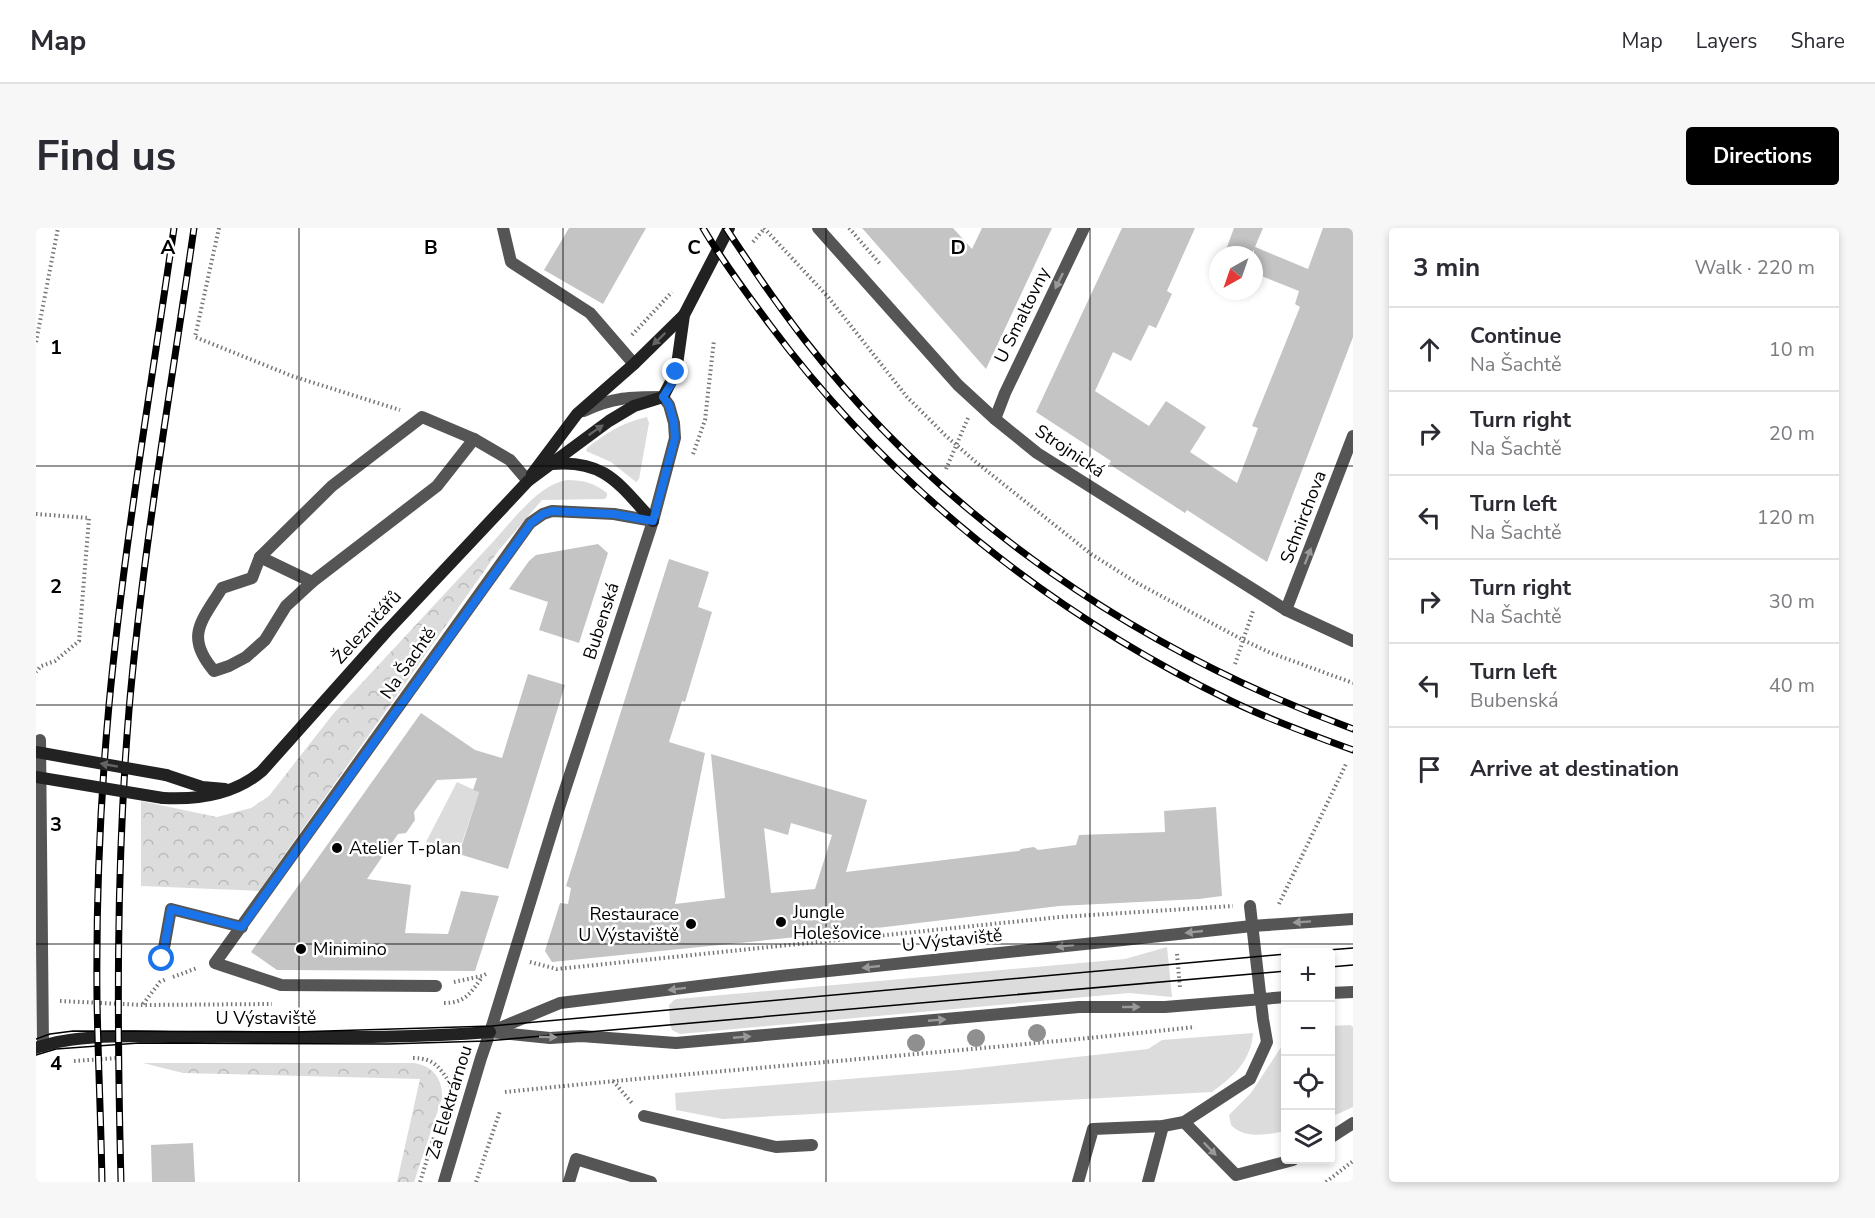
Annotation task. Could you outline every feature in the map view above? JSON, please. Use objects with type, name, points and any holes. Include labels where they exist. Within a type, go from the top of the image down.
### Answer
[{"type":"main road","points":[[663,397],[676,372],[684,315],[729,228]]},
{"type":"main road","name":"Železničářů","points":[[528,481],[543,457],[577,414],[634,364],[684,315]]},
{"type":"main road","name":"Železničářů","points":[[36,777],[163,798],[190,800],[229,790],[253,779],[387,631],[528,481],[609,421],[634,406],[663,397]]},
{"type":"main road","points":[[549,465],[579,463],[604,473],[653,521]]},
{"type":"main road","points":[[36,752],[166,775],[202,787],[229,790]]},
{"type":"main road","name":"U Výstaviště","points":[[39,1047],[66,1040],[141,1036],[429,1037],[490,1032]]},
{"type":"street","points":[[503,228],[511,262],[590,313],[634,364]]},
{"type":"street","name":"Strojnická","points":[[818,228],[958,385],[1037,453],[1286,610],[1353,640]]},
{"type":"street","name":"U Smaltovny","points":[[995,419],[1005,393],[1084,228]]},
{"type":"street","points":[[577,414],[617,398],[663,397]]},
{"type":"street","name":"Bubenská","points":[[490,1032],[559,807],[653,521],[675,438],[669,405],[663,397]]},
{"type":"street","points":[[474,439],[437,486],[312,582],[286,606],[265,639],[246,657],[214,671],[199,651],[197,628],[222,588],[252,578],[260,557],[332,486],[422,417],[474,439],[510,460],[528,481]]},
{"type":"street","name":"Schnirchova","points":[[1286,610],[1353,436]]},
{"type":"street","name":"Na Šachtě","points":[[215,963],[531,523],[543,514],[552,511],[614,514],[653,521]]},
{"type":"street","points":[[260,557],[312,582]]},
{"type":"street","points":[[39,740],[43,1000],[39,1047]]},
{"type":"street","points":[[1078,1182],[1094,1129],[1163,1126],[1184,1122],[1250,1079],[1268,1042],[1260,999],[1250,906]]},
{"type":"street","points":[[162,959],[171,909],[242,927]]},
{"type":"street","name":"U Výstaviště","points":[[490,1032],[560,1002],[1252,926],[1353,919]]},
{"type":"street","name":"U Výstaviště","points":[[215,963],[281,985],[436,986]]},
{"type":"street","points":[[1335,993],[1353,992]]},
{"type":"street","name":"U Výstaviště","points":[[490,1032],[550,1038],[582,1036],[676,1043],[1079,1007],[1165,1007],[1281,997]]},
{"type":"street","name":"Za Elektrárnou","points":[[444,1182],[490,1032]]},
{"type":"street","points":[[644,1116],[776,1148],[812,1145]]},
{"type":"street","points":[[1184,1122],[1236,1175],[1281,1163]]},
{"type":"street","points":[[1335,1135],[1353,1123]]},
{"type":"street","points":[[1148,1182],[1163,1126]]},
{"type":"street","points":[[569,1182],[576,1159],[651,1182]]},
{"type":"path","points":[[36,342],[58,228]]},
{"type":"path","points":[[219,228],[195,337],[292,376],[422,417]]},
{"type":"path","points":[[753,242],[764,228],[829,298],[908,397],[957,445],[1091,554],[1137,583],[1243,640],[1270,653],[1353,683]]},
{"type":"path","points":[[619,347],[674,290]]},
{"type":"path","points":[[946,469],[976,401]]},
{"type":"path","points":[[36,514],[89,518],[79,640],[55,662],[41,666],[36,672]]},
{"type":"path","points":[[1235,664],[1258,593]]},
{"type":"path","points":[[1279,904],[1346,764]]},
{"type":"path","points":[[513,959],[557,969],[1060,917],[1290,903]]},
{"type":"path","points":[[1177,952],[1181,992]]},
{"type":"path","points":[[43,1000],[143,1005],[160,982],[189,971]]},
{"type":"path","points":[[436,986],[482,976]]},
{"type":"path","points":[[505,1092],[612,1080],[1196,1027]]},
{"type":"path","points":[[67,1062],[127,1058]]},
{"type":"path","points":[[434,1062],[450,1083],[449,1091]]},
{"type":"path","points":[[612,1080],[644,1116]]},
{"type":"path","points":[[476,1182],[500,1111]]},
{"type":"path","points":[[420,1182],[437,1130]]},
{"type":"path","points":[[1326,1182],[1353,1161]]},
{"type":"green space","points":[[647,417],[649,423],[639,479],[636,482],[611,462],[586,451],[615,429]]},
{"type":"green space","points":[[567,480],[593,484],[607,493],[607,496],[605,499],[542,500],[499,550],[490,545],[535,497],[556,483]]},
{"type":"green space","points":[[490,545],[499,550],[259,891],[141,886],[141,801],[217,817],[251,808],[269,796],[333,714]]},
{"type":"green space","points":[[457,782],[479,792],[462,843],[457,842],[453,851],[426,842]]},
{"type":"green space","points":[[1167,947],[1172,997],[1129,993],[680,1034],[672,1030],[670,1024],[669,1005],[677,999],[1125,959]]},
{"type":"green space","points":[[1335,1026],[1353,1027],[1353,1107],[1335,1115],[1335,1056]]},
{"type":"green space","points":[[1253,1033],[1252,1043],[1245,1060],[1227,1080],[1212,1092],[723,1119],[676,1110],[675,1093],[959,1070],[1148,1049],[1162,1040]]},
{"type":"green space","points":[[1281,1047],[1281,1132],[1256,1135],[1243,1132],[1231,1125],[1229,1115],[1251,1093]]},
{"type":"green space","points":[[143,1063],[414,1063],[427,1067],[436,1074],[441,1085],[442,1098],[414,1182],[397,1182],[420,1079],[183,1073]]},
{"type":"building","points":[[569,228],[646,228],[603,304],[544,270]]},
{"type":"building","points":[[862,228],[953,228],[972,249],[982,228],[1052,228],[986,369]]},
{"type":"building","points":[[1122,228],[1195,228],[1167,291],[1172,294],[1156,328],[1149,325],[1131,361],[1113,352],[1095,391],[1149,426],[1166,401],[1206,427],[1190,452],[1237,483],[1258,428],[1252,426],[1300,307],[1295,304],[1299,291],[1263,277],[1263,250],[1308,269],[1323,228],[1353,228],[1353,337],[1267,562],[1187,510],[1185,513],[1109,464],[1111,461],[1036,412]]},
{"type":"building","points":[[1234,228],[1263,228],[1255,246],[1227,246]]},
{"type":"building","points":[[598,544],[608,553],[579,643],[539,630],[548,602],[509,589],[536,555]]},
{"type":"building","points":[[669,559],[709,572],[698,607],[712,612],[685,702],[682,701],[669,742],[705,753],[675,904],[725,898],[711,754],[867,800],[846,872],[1019,851],[1034,847],[1038,850],[1076,845],[1079,835],[1165,832],[1164,811],[1216,807],[1222,896],[1059,906],[827,934],[552,962],[545,951],[560,903],[568,904],[571,888],[566,886]],"holes":[[[791,823],[832,835],[815,889],[771,893],[764,828],[788,835]]]},
{"type":"building","points":[[528,674],[565,685],[508,869],[459,854],[479,792],[473,790],[477,778],[437,780],[414,812],[415,820],[406,833],[398,834],[367,879],[411,885],[405,933],[448,934],[461,891],[499,896],[475,971],[277,970],[251,952],[421,713],[475,750],[502,758]]},
{"type":"building","points":[[193,1143],[195,1182],[152,1182],[151,1145]]},
{"type":"tram line","points":[[1335,949],[1353,948]]},
{"type":"tram line","points":[[36,1039],[50,1034],[73,1031],[294,1032],[492,1026],[1281,954]]},
{"type":"tram line","points":[[1335,967],[1353,965]]},
{"type":"tram line","points":[[36,1055],[56,1049],[139,1043],[387,1044],[486,1041],[1281,971]]},
{"type":"railway","points":[[102,1182],[97,1022],[97,926],[106,742],[130,526],[174,228]]},
{"type":"railway","points":[[121,1182],[119,946],[122,828],[129,710],[150,529],[194,228]]},
{"type":"railway","points":[[703,228],[753,302],[817,384],[868,440],[921,492],[978,541],[1038,586],[1100,628],[1164,666],[1246,708],[1353,750]]},
{"type":"railway","points":[[726,228],[804,339],[860,405],[919,466],[983,522],[1051,573],[1122,619],[1196,660],[1274,697],[1353,729]]},
{"type":"place","name":"Atelier T-plan","points":[[337,848]]},
{"type":"place","name":"Jungle Holešovice","points":[[781,922]]},
{"type":"place","name":"Restaurace U Výstaviště","points":[[691,924]]},
{"type":"place","name":"Minimino","points":[[301,949]]},
{"type":"route","points":[[162,959],[171,909],[242,927],[520,535],[531,523],[543,514],[552,511],[614,514],[653,521],[675,438],[669,405],[663,397],[676,372]]}]
